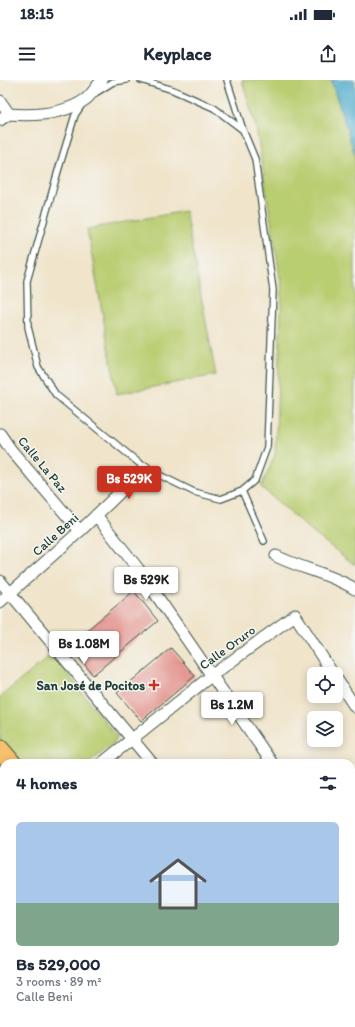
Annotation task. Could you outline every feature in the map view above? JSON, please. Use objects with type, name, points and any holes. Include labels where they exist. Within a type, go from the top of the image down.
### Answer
[{"type":"highway","points":[[0,749],[9,759]]},
{"type":"street","points":[[0,101],[4,117],[47,114],[71,107],[86,98],[102,80]]},
{"type":"street","name":"Calle La Paz","points":[[0,434],[11,450],[80,531]]},
{"type":"street","name":"Calle Beni","points":[[0,602],[80,531],[145,468]]},
{"type":"street","points":[[96,515],[139,570],[269,759]]},
{"type":"street","points":[[276,556],[291,564],[344,582],[355,589]]},
{"type":"street","points":[[0,581],[148,759]]},
{"type":"street","name":"Calle Oruro","points":[[107,759],[211,676],[295,615],[328,667]]},
{"type":"street","points":[[343,689],[355,707]]},
{"type":"lane","points":[[126,80],[113,82],[86,98],[76,115],[58,171],[27,281],[28,327],[38,367],[56,395],[145,468],[194,492],[221,499],[242,491],[255,480],[267,447],[273,290],[255,159],[243,130],[227,80]]},
{"type":"lane","points":[[141,80],[173,90],[214,108],[243,130]]},
{"type":"lane","points":[[242,491],[264,541]]},
{"type":"green space","points":[[242,80],[331,80],[355,155],[355,565],[312,532],[261,487],[275,455],[282,290],[256,127]]},
{"type":"green space","points":[[185,211],[216,375],[117,394],[87,229]]},
{"type":"green space","points":[[52,654],[117,737],[115,742],[94,759],[17,759],[0,740],[0,697]]},
{"type":"water","points":[[331,80],[355,80],[355,155]]},
{"type":"building","points":[[134,591],[158,621],[93,675],[69,645]]},
{"type":"building","points":[[171,648],[195,676],[141,721],[117,693]]},
{"type":"place","name":"San José de Pocitos","points":[[154,685]]}]
